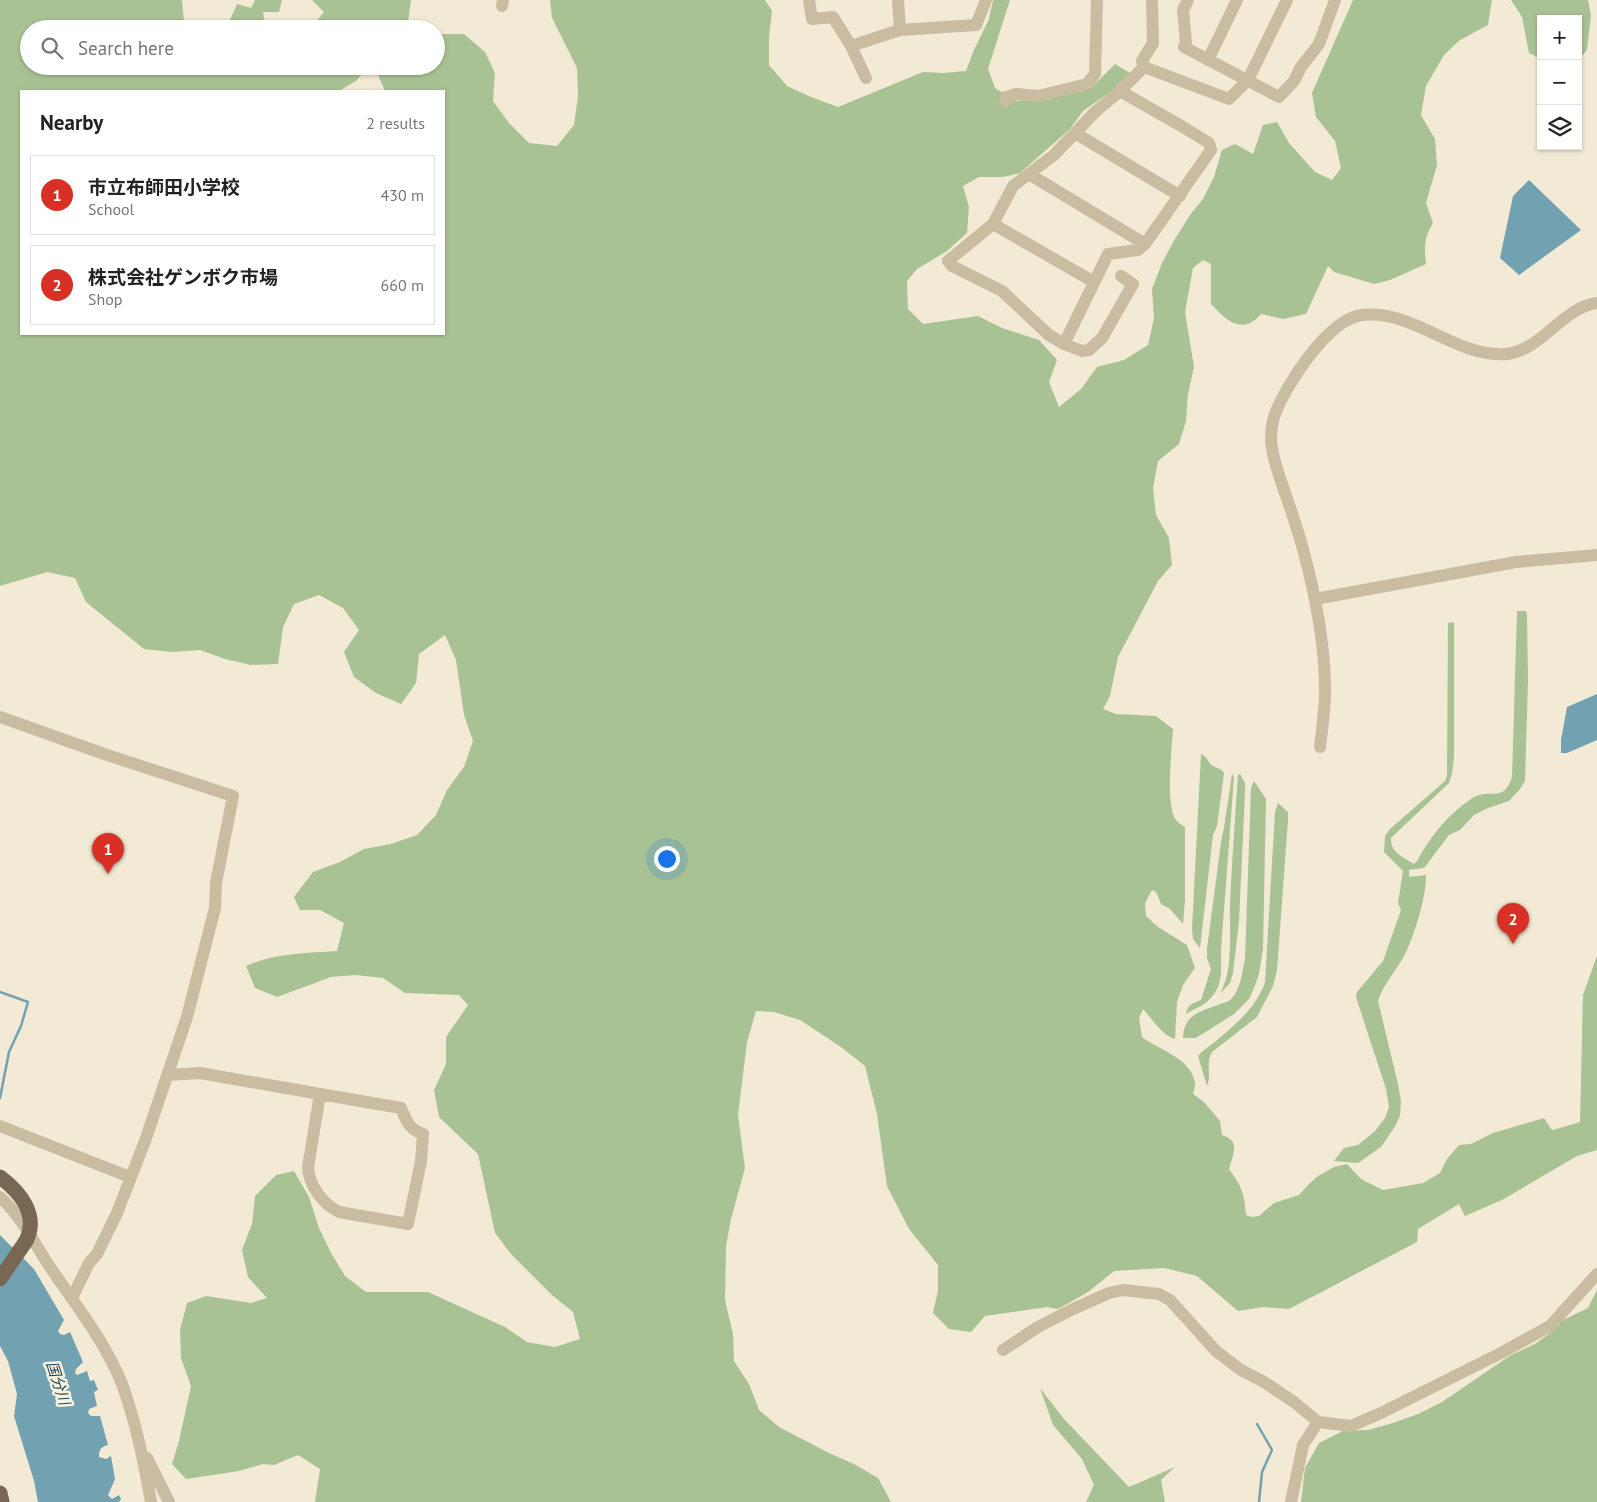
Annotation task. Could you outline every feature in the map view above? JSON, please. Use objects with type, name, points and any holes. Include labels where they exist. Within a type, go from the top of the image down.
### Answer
[{"type":"main road","points":[[0,1177],[25,1201],[30,1223],[28,1238],[0,1279]]},
{"type":"main road","points":[[0,1493],[2,1502]]},
{"type":"street","points":[[809,0],[812,19],[833,17],[851,46],[866,78]]},
{"type":"street","points":[[898,0],[900,30]]},
{"type":"street","points":[[851,46],[900,30],[976,25],[986,0]]},
{"type":"street","points":[[1005,102],[1006,97],[1016,94],[1038,96],[1087,84],[1096,74],[1097,0]]},
{"type":"street","points":[[1144,67],[1142,61],[1153,43],[1152,0]]},
{"type":"street","points":[[1188,0],[1183,10],[1186,43],[1184,47],[1279,97],[1294,81],[1301,67],[1319,44],[1334,0]]},
{"type":"street","points":[[1208,60],[1238,0]]},
{"type":"street","points":[[1144,67],[1229,99],[1248,80],[1287,0]]},
{"type":"street","points":[[1121,276],[1133,284],[1102,338],[1089,350],[1082,351],[1064,344],[1049,335],[1002,291],[952,266],[948,261],[993,224],[1013,186],[1054,155],[1095,112],[1144,67]]},
{"type":"street","points":[[1064,344],[1108,254],[1138,250],[1145,244],[1211,150],[1209,143],[1120,91]]},
{"type":"street","points":[[1075,133],[1180,196]]},
{"type":"street","points":[[1029,174],[1145,244]]},
{"type":"street","points":[[993,224],[1094,282]]},
{"type":"street","points":[[1320,747],[1324,698],[1323,650],[1315,599],[1302,547],[1276,464],[1271,440],[1273,419],[1282,396],[1328,333],[1344,321],[1360,315],[1377,314],[1403,320],[1472,350],[1489,354],[1507,354],[1520,351],[1574,312],[1597,303]]},
{"type":"street","points":[[1315,599],[1516,562],[1597,555]]},
{"type":"street","points":[[0,717],[107,755],[233,796],[216,882],[213,915],[187,1017],[145,1141],[117,1213],[97,1254],[88,1263],[72,1298]]},
{"type":"street","points":[[168,1075],[200,1073],[401,1108],[409,1125],[415,1131],[423,1134],[421,1162],[408,1224],[339,1212],[331,1208],[320,1196],[309,1176],[308,1168],[320,1094]]},
{"type":"street","points":[[0,1126],[130,1177]]},
{"type":"street","points":[[0,1197],[17,1215],[28,1238],[72,1298],[108,1355],[122,1384],[137,1438],[151,1502]]},
{"type":"street","points":[[1002,1350],[1038,1327],[1109,1293],[1123,1290],[1160,1294],[1170,1300],[1216,1351],[1241,1370],[1264,1382],[1294,1402],[1318,1422],[1351,1426],[1501,1353],[1550,1326],[1597,1274]]},
{"type":"street","points":[[1291,1502],[1303,1445],[1318,1422]]},
{"type":"street","points":[[137,1438],[169,1502]]},
{"type":"green space","points":[[0,0],[182,0],[184,20],[20,20],[20,75],[361,75],[356,81],[341,90],[20,90],[20,335],[445,335],[445,90],[385,90],[378,75],[445,75],[445,34],[464,34],[485,52],[495,73],[493,101],[509,123],[529,143],[557,146],[574,125],[578,96],[577,68],[552,18],[550,0],[765,0],[772,11],[769,37],[769,65],[787,86],[838,107],[923,72],[966,71],[989,19],[993,0],[1010,0],[988,69],[995,88],[1016,101],[1042,99],[1090,89],[1115,64],[1130,73],[1113,90],[1083,111],[1070,129],[1020,173],[1003,177],[979,177],[963,186],[969,207],[967,233],[947,251],[917,269],[907,281],[908,309],[923,324],[978,316],[1002,328],[1039,340],[1057,360],[1049,382],[1059,407],[1081,389],[1097,367],[1124,360],[1148,345],[1154,318],[1152,289],[1162,263],[1175,239],[1203,199],[1214,177],[1222,150],[1235,144],[1253,154],[1263,125],[1277,122],[1289,143],[1315,172],[1332,180],[1341,168],[1335,141],[1316,117],[1312,93],[1353,0],[1492,0],[1488,25],[1460,40],[1444,55],[1426,86],[1421,115],[1435,139],[1437,165],[1426,203],[1433,223],[1425,242],[1426,264],[1390,280],[1374,284],[1334,272],[1328,266],[1306,314],[1283,319],[1261,314],[1254,321],[1241,325],[1228,320],[1211,304],[1211,264],[1203,260],[1193,268],[1185,312],[1194,367],[1188,394],[1186,421],[1179,444],[1158,461],[1153,488],[1156,515],[1169,538],[1172,565],[1158,581],[1118,657],[1110,696],[1103,709],[1116,714],[1156,716],[1173,729],[1170,776],[1171,802],[1176,820],[1185,827],[1185,900],[1183,924],[1170,909],[1161,904],[1156,892],[1152,890],[1145,903],[1146,916],[1158,927],[1187,945],[1195,968],[1183,985],[1177,1002],[1175,1039],[1162,1031],[1143,1009],[1139,1018],[1142,1037],[1188,1067],[1195,1083],[1193,1094],[1204,1102],[1220,1121],[1222,1135],[1234,1144],[1234,1153],[1229,1169],[1242,1190],[1246,1215],[1252,1217],[1259,1216],[1274,1203],[1299,1195],[1318,1176],[1334,1167],[1347,1164],[1361,1179],[1383,1190],[1423,1183],[1440,1173],[1447,1159],[1459,1145],[1471,1144],[1493,1133],[1544,1118],[1553,1130],[1580,1122],[1583,995],[1597,956],[1597,1150],[1577,1156],[1502,1200],[1465,1216],[1459,1204],[1418,1229],[1417,1242],[1289,1309],[1263,1307],[1238,1311],[1197,1276],[1164,1268],[1114,1271],[1088,1292],[1058,1309],[1047,1307],[985,1316],[971,1332],[949,1329],[933,1313],[938,1291],[938,1265],[909,1229],[887,1186],[877,1114],[865,1066],[841,1047],[800,1020],[774,1012],[756,1011],[747,1042],[738,1115],[745,1168],[731,1219],[726,1246],[725,1300],[733,1334],[734,1361],[749,1384],[759,1410],[779,1427],[878,1478],[891,1502],[315,1502],[320,1469],[298,1455],[274,1465],[263,1464],[239,1471],[186,1479],[172,1464],[191,1386],[181,1358],[180,1330],[187,1303],[206,1296],[251,1303],[267,1298],[248,1277],[242,1250],[252,1224],[255,1196],[276,1175],[294,1171],[309,1197],[319,1228],[331,1253],[345,1276],[366,1292],[428,1292],[505,1327],[527,1342],[555,1347],[580,1339],[573,1312],[552,1295],[511,1254],[495,1233],[478,1154],[439,1117],[434,1090],[446,1064],[446,1037],[468,1005],[459,995],[405,993],[383,978],[356,975],[331,977],[277,997],[255,988],[246,966],[279,956],[337,951],[344,923],[320,910],[300,910],[294,897],[313,872],[340,862],[364,849],[391,844],[417,835],[436,815],[447,790],[464,767],[473,741],[464,715],[456,660],[445,635],[419,654],[416,683],[401,704],[376,693],[354,677],[344,652],[359,630],[343,608],[319,595],[294,604],[283,627],[278,664],[251,665],[225,659],[200,650],[172,652],[144,649],[86,602],[75,578],[47,572],[0,586]]},
{"type":"green space","points":[[255,0],[282,0],[279,12],[263,12],[264,20],[230,20],[237,4],[251,8]]},
{"type":"green space","points":[[312,0],[411,0],[408,20],[317,20],[324,12]]},
{"type":"green space","points":[[1511,0],[1588,0],[1591,16],[1587,50],[1582,56],[1582,15],[1537,15],[1537,57],[1529,53],[1522,17]]},
{"type":"green space","points":[[1517,611],[1526,611],[1527,615],[1528,681],[1525,781],[1509,801],[1474,815],[1460,830],[1449,835],[1424,868],[1409,870],[1409,877],[1426,875],[1422,904],[1409,947],[1383,989],[1378,1001],[1398,1084],[1401,1101],[1400,1115],[1396,1125],[1381,1147],[1358,1163],[1334,1161],[1344,1148],[1358,1145],[1375,1131],[1385,1118],[1389,1107],[1386,1089],[1356,997],[1357,992],[1383,961],[1401,910],[1398,903],[1403,871],[1384,852],[1385,836],[1390,829],[1445,781],[1447,776],[1448,623],[1454,622],[1454,757],[1452,774],[1449,783],[1391,838],[1395,851],[1414,864],[1434,835],[1454,812],[1478,795],[1500,793],[1508,785],[1512,777]]},
{"type":"green space","points":[[1201,754],[1224,773],[1217,826],[1213,835],[1200,948],[1193,939],[1192,929]]},
{"type":"green space","points":[[1232,774],[1234,777],[1220,980],[1215,992],[1204,1004],[1186,1014],[1189,1006],[1201,1000],[1211,969],[1207,958],[1207,949]]},
{"type":"green space","points":[[1240,774],[1245,783],[1245,792],[1239,922],[1233,973],[1230,983],[1220,994],[1229,962],[1230,903],[1238,775]]},
{"type":"green space","points":[[1254,781],[1266,799],[1263,949],[1259,974],[1249,999],[1234,1014],[1196,1038],[1183,1038],[1186,1024],[1194,1015],[1229,1001],[1237,991],[1240,981],[1245,959],[1251,788]]},
{"type":"green space","points":[[1278,803],[1288,812],[1288,820],[1277,970],[1273,986],[1257,1017],[1212,1052],[1209,1061],[1207,1086],[1198,1056],[1245,1015],[1257,999],[1265,982],[1275,812]]},
{"type":"green space","points":[[1597,1290],[1597,1502],[1301,1502],[1305,1468],[1319,1443],[1343,1431],[1368,1430],[1393,1423],[1418,1414],[1442,1402],[1511,1355],[1535,1344],[1553,1331],[1563,1320],[1588,1308]]},
{"type":"green space","points":[[1040,1388],[1064,1419],[1129,1487],[1175,1467],[1161,1480],[1165,1502],[1086,1502],[1094,1485],[1082,1459],[1053,1425]]},
{"type":"water","points":[[1529,180],[1581,230],[1519,275],[1500,258],[1513,196]]},
{"type":"water","points":[[1597,694],[1597,740],[1567,753],[1561,753],[1561,740],[1567,707]]},
{"type":"water","name":"国分川","points":[[0,1235],[34,1269],[64,1320],[58,1331],[64,1335],[70,1332],[83,1362],[76,1369],[75,1373],[77,1375],[87,1371],[90,1381],[94,1380],[98,1390],[94,1392],[97,1406],[89,1409],[88,1413],[91,1416],[100,1416],[108,1445],[101,1449],[99,1457],[106,1459],[111,1456],[115,1479],[108,1495],[112,1499],[119,1495],[121,1499],[119,1502],[38,1502],[34,1481],[14,1416],[17,1394],[8,1361],[0,1346]]},
{"type":"waterway","points":[[0,992],[28,1002],[21,1026],[9,1052],[0,1098]]},
{"type":"waterway","points":[[1257,1424],[1272,1450],[1262,1472],[1259,1502]]},
{"type":"place","name":"市立布師田小学校","points":[[108,874]]},
{"type":"place","name":"株式会社ゲンボク市場","points":[[1513,944]]}]
